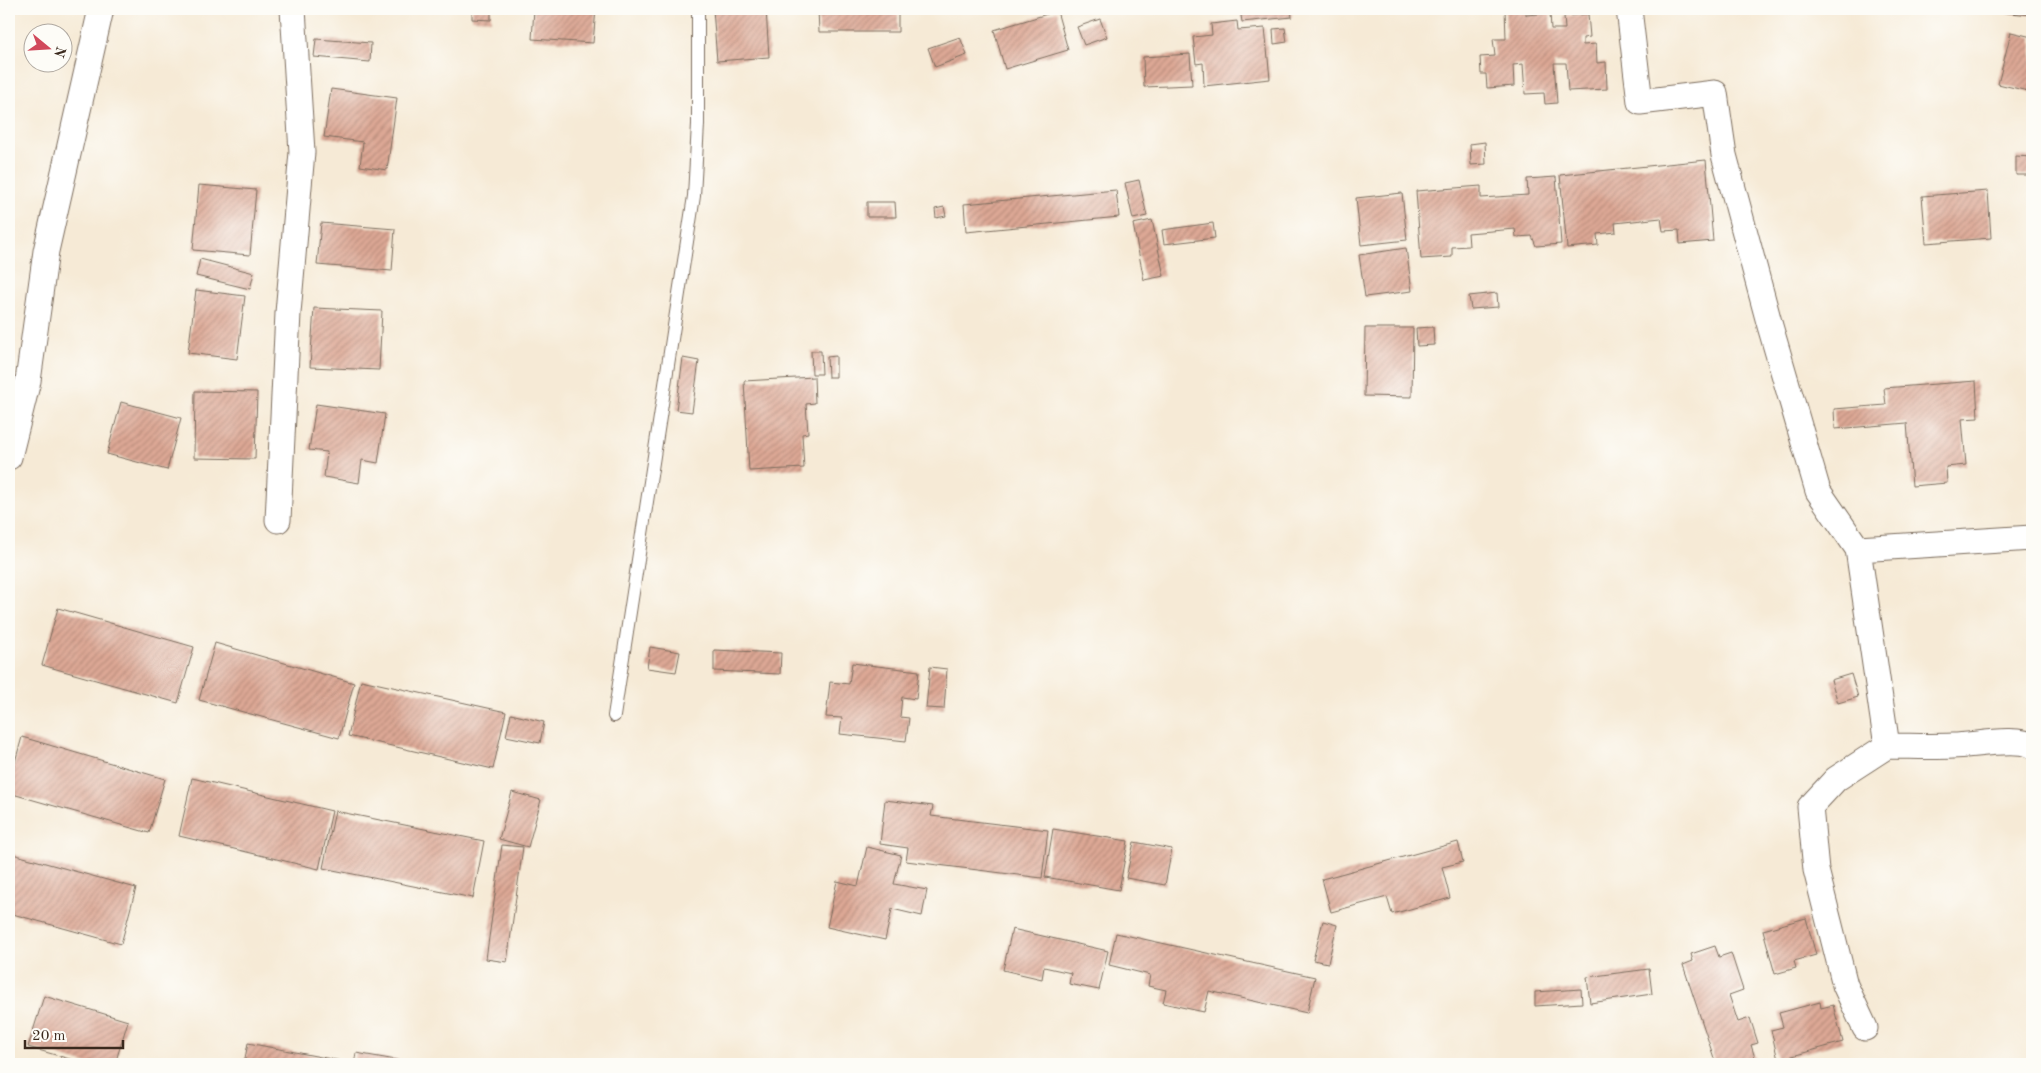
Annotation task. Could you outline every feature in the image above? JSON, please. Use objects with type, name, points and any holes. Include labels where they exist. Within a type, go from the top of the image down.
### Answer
[{"type":"street","points":[[9,457],[28,381],[46,252],[100,9]]},
{"type":"street","points":[[278,520],[288,313],[302,152],[293,9]]},
{"type":"street","points":[[1629,9],[1640,102],[1715,93],[1724,155],[1770,326],[1818,491],[1858,549],[1887,746]]},
{"type":"street","points":[[1858,549],[2032,538]]},
{"type":"street","points":[[1865,1028],[1845,985],[1816,870],[1810,807],[1836,779],[1887,746],[1955,746],[2027,742],[2032,746]]},
{"type":"lane","points":[[614,716],[694,196],[698,124],[698,9]]},
{"type":"building","points":[[472,9],[491,9],[491,20],[472,19]]},
{"type":"building","points":[[534,9],[596,9],[593,43],[532,39]]},
{"type":"building","points":[[713,9],[766,9],[769,57],[717,61]]},
{"type":"building","points":[[818,9],[898,9],[898,32],[819,32]]},
{"type":"building","points":[[1240,9],[1291,9],[1292,17],[1242,22]]},
{"type":"building","points":[[1505,9],[1526,9],[1526,15],[1550,13],[1551,29],[1565,29],[1564,16],[1588,14],[1590,37],[1583,38],[1583,45],[1596,44],[1597,63],[1606,62],[1607,89],[1568,91],[1566,63],[1554,63],[1557,103],[1545,104],[1544,93],[1525,94],[1523,64],[1513,65],[1514,86],[1487,88],[1486,74],[1481,74],[1480,57],[1495,56],[1493,39],[1506,39]]},
{"type":"building","points":[[1997,9],[2032,9],[2032,15],[1997,12]]},
{"type":"building","points":[[1057,11],[1068,50],[1005,69],[994,30]]},
{"type":"building","points":[[1100,19],[1107,37],[1084,45],[1077,27]]},
{"type":"building","points":[[1237,21],[1238,30],[1265,28],[1270,79],[1204,86],[1203,63],[1196,64],[1193,37],[1212,35],[1211,24]]},
{"type":"building","points":[[1285,28],[1287,42],[1274,44],[1273,29]]},
{"type":"building","points":[[2011,32],[2032,37],[2032,92],[1998,84]]},
{"type":"building","points":[[960,37],[967,55],[935,67],[928,48]]},
{"type":"building","points":[[316,39],[371,43],[370,62],[314,57]]},
{"type":"building","points":[[1190,54],[1192,85],[1144,87],[1143,57]]},
{"type":"building","points":[[331,89],[397,98],[387,170],[360,166],[363,142],[324,137]]},
{"type":"building","points":[[1485,142],[1486,164],[1471,165],[1470,144]]},
{"type":"building","points":[[2016,156],[2032,157],[2032,175],[2016,175]]},
{"type":"building","points":[[1706,160],[1713,241],[1680,244],[1679,230],[1663,231],[1661,218],[1615,223],[1616,232],[1597,234],[1598,245],[1567,248],[1560,175]]},
{"type":"building","points":[[1556,177],[1561,244],[1536,246],[1532,236],[1516,237],[1515,229],[1468,233],[1469,246],[1452,247],[1452,257],[1421,259],[1416,191],[1481,186],[1481,198],[1528,195],[1527,179]]},
{"type":"building","points":[[1139,180],[1147,216],[1133,219],[1125,183]]},
{"type":"building","points":[[199,185],[256,190],[250,255],[193,250]]},
{"type":"building","points":[[1116,190],[1119,217],[966,232],[964,204]]},
{"type":"building","points":[[1988,191],[1991,238],[1926,243],[1922,196]]},
{"type":"building","points":[[1402,193],[1407,240],[1361,245],[1356,198]]},
{"type":"building","points":[[867,202],[895,202],[896,217],[867,217]]},
{"type":"building","points":[[944,207],[946,216],[936,218],[935,209]]},
{"type":"building","points":[[1152,220],[1164,276],[1144,280],[1133,224]]},
{"type":"building","points":[[321,223],[395,229],[392,271],[317,265]]},
{"type":"building","points":[[1213,223],[1215,238],[1164,244],[1162,230]]},
{"type":"building","points":[[1406,248],[1412,291],[1365,297],[1359,255]]},
{"type":"building","points":[[200,259],[254,273],[250,289],[196,276]]},
{"type":"building","points":[[196,290],[245,296],[237,359],[188,353]]},
{"type":"building","points":[[1497,293],[1498,307],[1471,309],[1469,296]]},
{"type":"building","points":[[314,308],[382,311],[379,370],[310,367]]},
{"type":"building","points":[[1433,327],[1434,345],[1417,346],[1416,328]]},
{"type":"building","points":[[1365,328],[1413,328],[1412,397],[1364,396]]},
{"type":"building","points":[[811,351],[821,351],[822,374],[812,374]]},
{"type":"building","points":[[836,356],[836,377],[828,377],[827,357]]},
{"type":"building","points":[[683,358],[699,361],[692,412],[676,410]]},
{"type":"building","points":[[814,377],[815,403],[806,404],[808,433],[802,434],[804,468],[749,471],[744,381]]},
{"type":"building","points":[[1976,381],[1978,418],[1962,419],[1966,465],[1946,467],[1947,483],[1912,486],[1907,423],[1835,429],[1834,409],[1886,405],[1884,388]]},
{"type":"building","points":[[195,391],[257,392],[255,459],[194,458]]},
{"type":"building","points":[[121,402],[181,418],[167,470],[107,454]]},
{"type":"building","points":[[316,404],[385,414],[378,463],[362,460],[359,483],[324,477],[327,452],[309,450]]},
{"type":"building","points":[[58,608],[194,647],[178,703],[42,665]]},
{"type":"building","points":[[215,643],[354,683],[339,738],[199,700]]},
{"type":"building","points":[[650,647],[680,652],[676,672],[647,668]]},
{"type":"building","points":[[714,650],[781,653],[780,674],[714,671]]},
{"type":"building","points":[[852,663],[919,671],[916,699],[902,697],[900,717],[909,718],[906,741],[840,734],[842,718],[826,717],[830,682],[849,684]]},
{"type":"building","points":[[930,667],[947,669],[944,709],[926,708]]},
{"type":"building","points":[[1851,674],[1858,697],[1838,703],[1831,680]]},
{"type":"building","points":[[361,680],[506,712],[493,769],[348,736]]},
{"type":"building","points":[[511,714],[544,722],[540,743],[506,736]]},
{"type":"building","points":[[22,737],[165,779],[149,833],[9,793],[9,783]]},
{"type":"building","points":[[192,778],[332,811],[319,869],[179,836]]},
{"type":"building","points":[[512,792],[541,800],[528,847],[499,839]]},
{"type":"building","points":[[885,800],[933,806],[931,816],[1048,830],[1042,878],[906,861],[908,848],[880,844]]},
{"type":"building","points":[[335,811],[484,841],[473,898],[323,868]]},
{"type":"building","points":[[1053,829],[1128,841],[1119,890],[1045,877]]},
{"type":"building","points":[[1134,842],[1172,849],[1165,885],[1126,878]]},
{"type":"building","points":[[1458,842],[1463,862],[1442,867],[1450,898],[1392,914],[1387,897],[1331,912],[1322,879]]},
{"type":"building","points":[[502,845],[523,847],[507,962],[486,959]]},
{"type":"building","points":[[867,847],[901,855],[894,884],[927,890],[922,916],[892,909],[885,940],[827,927],[837,881],[858,886]]},
{"type":"building","points":[[9,853],[136,888],[121,944],[9,913]]},
{"type":"building","points":[[1806,918],[1816,955],[1794,961],[1796,968],[1775,974],[1763,930]]},
{"type":"building","points":[[1323,921],[1337,925],[1328,963],[1313,960]]},
{"type":"building","points":[[1012,929],[1108,951],[1099,990],[1069,984],[1071,973],[1044,967],[1042,979],[1003,970]]},
{"type":"building","points":[[1116,933],[1315,977],[1307,1013],[1209,991],[1204,1012],[1163,1003],[1166,990],[1148,986],[1150,975],[1109,965]]},
{"type":"building","points":[[1715,946],[1719,957],[1731,953],[1743,990],[1729,995],[1738,1022],[1750,1018],[1758,1043],[1751,1045],[1756,1061],[1748,1064],[1716,1064],[1683,965],[1693,961],[1691,954]]},
{"type":"building","points":[[1649,969],[1652,994],[1590,1003],[1587,977]]},
{"type":"building","points":[[1581,989],[1582,1003],[1535,1006],[1535,992]]},
{"type":"building","points":[[44,996],[128,1021],[115,1064],[87,1064],[28,1047]]},
{"type":"building","points":[[1820,1002],[1821,1008],[1833,1005],[1843,1042],[1778,1060],[1771,1030],[1783,1027],[1779,1013]]},
{"type":"building","points":[[248,1043],[347,1062],[347,1064],[244,1064]]},
{"type":"building","points":[[356,1053],[413,1063],[413,1064],[354,1064]]}]
